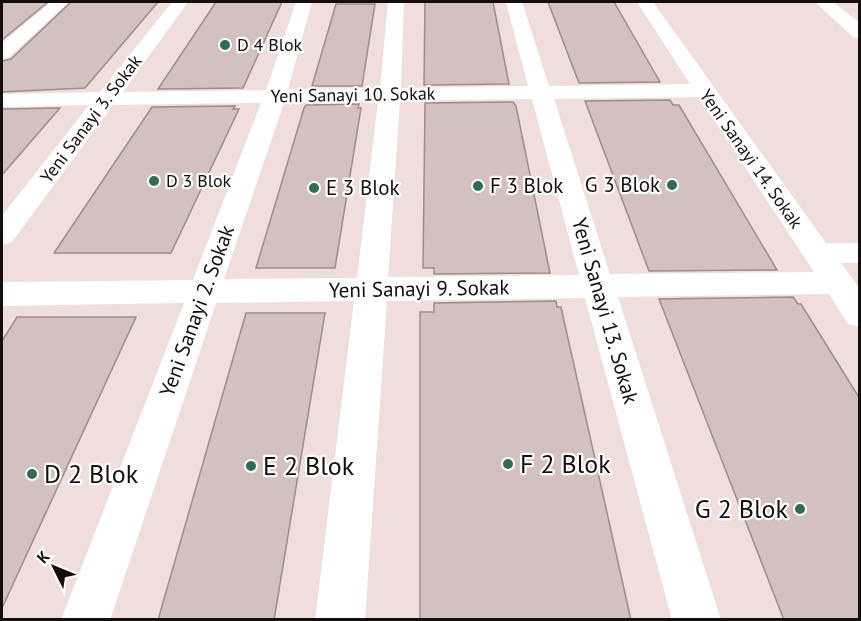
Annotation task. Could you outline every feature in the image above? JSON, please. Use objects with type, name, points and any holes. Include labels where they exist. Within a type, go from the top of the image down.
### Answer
[{"type":"street","points":[[2,53],[61,2]]},
{"type":"street","name":"Yeni Sanayi 3. Sokak","points":[[2,235],[180,2]]},
{"type":"street","name":"Yeni Sanayi 2. Sokak","points":[[85,620],[275,96],[304,2]]},
{"type":"street","points":[[340,620],[390,95],[396,2]]},
{"type":"street","name":"Yeni Sanayi 13. Sokak","points":[[514,2],[697,620]]},
{"type":"street","name":"Yeni Sanayi 14. Sokak","points":[[645,2],[860,315]]},
{"type":"street","points":[[823,2],[860,33]]},
{"type":"street","name":"Yeni Sanayi 10. Sokak","points":[[2,100],[704,90]]},
{"type":"street","points":[[817,253],[860,253]]},
{"type":"street","name":"Yeni Sanayi 9. Sokak","points":[[2,294],[837,283]]},
{"type":"building","points":[[2,2],[48,2],[2,40]]},
{"type":"building","points":[[71,2],[158,2],[85,88],[2,92],[2,61],[11,59]]},
{"type":"building","name":"D 4 Blok","points":[[216,2],[282,2],[243,88],[158,89]]},
{"type":"building","points":[[425,2],[493,2],[509,84],[424,85]]},
{"type":"building","points":[[548,2],[614,2],[660,82],[579,83]]},
{"type":"building","points":[[336,4],[375,4],[362,86],[312,86]]},
{"type":"building","name":"G 3 Blok","points":[[670,100],[673,105],[679,105],[777,270],[649,271],[585,101]]},
{"type":"building","name":"F 3 Blok","points":[[513,102],[516,106],[550,273],[434,274],[434,268],[423,268],[425,103]]},
{"type":"building","name":"E 3 Blok","points":[[359,104],[358,108],[361,108],[335,268],[256,268],[304,108],[306,105]]},
{"type":"building","name":"D 3 Blok","points":[[235,106],[233,109],[239,109],[171,253],[54,253],[152,107]]},
{"type":"building","points":[[60,108],[2,175],[2,109]]},
{"type":"building","name":"G 2 Blok","points":[[793,297],[798,304],[801,304],[860,399],[860,620],[784,620],[659,299]]},
{"type":"building","name":"F 2 Blok","points":[[556,301],[557,307],[561,307],[631,620],[420,620],[420,312],[434,312],[434,303]]},
{"type":"building","name":"E 2 Blok","points":[[246,313],[325,313],[274,620],[158,620]]},
{"type":"building","name":"D 2 Blok","points":[[17,317],[136,317],[2,608],[2,341]]},
{"type":"place","name":"D 4 Blok","points":[[225,45]]},
{"type":"place","name":"D 3 Blok","points":[[154,181]]},
{"type":"place","name":"G 3 Blok","points":[[672,185]]},
{"type":"place","name":"F 3 Blok","points":[[478,186]]},
{"type":"place","name":"E 3 Blok","points":[[314,188]]},
{"type":"place","name":"F 2 Blok","points":[[508,464]]},
{"type":"place","name":"E 2 Blok","points":[[251,466]]},
{"type":"place","name":"D 2 Blok","points":[[32,474]]},
{"type":"place","name":"G 2 Blok","points":[[800,509]]}]
